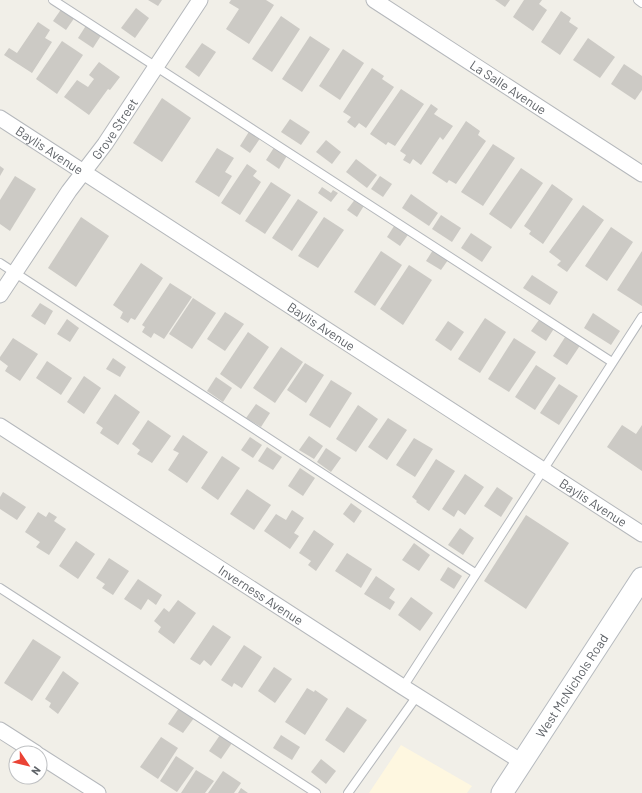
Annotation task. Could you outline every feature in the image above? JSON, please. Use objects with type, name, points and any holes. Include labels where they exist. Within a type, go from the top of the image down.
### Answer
[{"type":"main road","name":"West McNichols Road","points":[[502,793],[642,578]]},
{"type":"street","name":"Grove Street","points":[[0,295],[84,172],[105,144],[200,0]]},
{"type":"street","name":"La Salle Avenue","points":[[374,0],[642,174]]},
{"type":"street","name":"Baylis Avenue","points":[[0,118],[642,534]]},
{"type":"street","name":"Inverness Avenue","points":[[0,426],[403,687],[522,762]]},
{"type":"street","points":[[0,730],[23,745]]},
{"type":"street","points":[[48,761],[98,793]]},
{"type":"lane","points":[[52,0],[612,362]]},
{"type":"lane","points":[[638,0],[642,3]]},
{"type":"lane","points":[[0,264],[476,573]]},
{"type":"lane","points":[[403,687],[642,317]]},
{"type":"lane","points":[[0,588],[316,793]]},
{"type":"lane","points":[[348,793],[417,696]]},
{"type":"shaded area","points":[[401,745],[472,786],[467,793],[369,793]]},
{"type":"building","points":[[148,0],[162,0],[158,6]]},
{"type":"building","points":[[231,0],[266,0],[274,5],[249,44],[226,29],[239,9],[229,3]]},
{"type":"building","points":[[495,0],[510,0],[505,7]]},
{"type":"building","points":[[524,0],[542,0],[539,4],[547,10],[533,31],[513,17]]},
{"type":"building","points":[[62,8],[75,17],[66,30],[53,21]]},
{"type":"building","points":[[136,8],[149,18],[135,38],[121,28]]},
{"type":"building","points":[[561,11],[571,18],[569,22],[578,28],[560,55],[541,42]]},
{"type":"building","points":[[281,16],[300,29],[272,72],[252,59]]},
{"type":"building","points":[[38,22],[50,30],[45,38],[52,42],[32,73],[4,55],[9,48],[17,53]]},
{"type":"building","points":[[87,24],[102,34],[93,48],[78,38]]},
{"type":"building","points":[[310,36],[330,49],[302,92],[282,79]]},
{"type":"building","points":[[588,38],[615,57],[600,78],[573,60]]},
{"type":"building","points":[[62,41],[83,55],[57,94],[36,79]]},
{"type":"building","points":[[202,43],[216,52],[199,77],[185,67]]},
{"type":"building","points":[[343,49],[364,63],[340,100],[319,86]]},
{"type":"building","points":[[99,62],[120,77],[110,90],[108,89],[89,115],[64,97],[77,80],[88,87],[94,79],[89,75]]},
{"type":"building","points":[[624,64],[642,76],[642,90],[635,100],[611,84]]},
{"type":"building","points":[[372,68],[384,76],[382,79],[394,87],[366,128],[359,123],[355,128],[347,122],[351,117],[343,112]]},
{"type":"building","points":[[401,89],[424,104],[395,146],[388,142],[386,145],[370,134]]},
{"type":"building","points":[[162,98],[191,118],[162,162],[133,143]]},
{"type":"building","points":[[431,104],[438,109],[434,114],[453,126],[443,140],[440,137],[421,165],[413,159],[410,164],[403,160],[406,155],[400,151]]},
{"type":"building","points":[[290,119],[310,132],[301,145],[281,132]]},
{"type":"building","points":[[466,121],[480,131],[478,135],[486,141],[456,184],[449,180],[447,183],[432,173]]},
{"type":"building","points":[[250,130],[261,137],[250,153],[240,146]]},
{"type":"building","points":[[326,140],[341,152],[332,164],[316,152]]},
{"type":"building","points":[[493,144],[515,158],[483,206],[461,192]]},
{"type":"building","points":[[275,146],[288,154],[279,169],[266,160]]},
{"type":"building","points":[[217,148],[234,158],[225,172],[232,176],[219,197],[195,182]]},
{"type":"building","points":[[356,159],[377,175],[367,188],[346,172]]},
{"type":"building","points":[[247,164],[257,171],[253,176],[261,182],[240,215],[221,203]]},
{"type":"building","points":[[0,166],[4,169],[0,176]]},
{"type":"building","points":[[521,168],[543,183],[511,229],[489,214]]},
{"type":"building","points":[[15,176],[36,189],[10,231],[0,224],[0,200]]},
{"type":"building","points":[[380,176],[392,184],[383,197],[371,189]]},
{"type":"building","points":[[271,182],[291,195],[265,234],[245,221]]},
{"type":"building","points":[[552,184],[573,199],[543,244],[529,234],[531,231],[524,226]]},
{"type":"building","points":[[322,187],[331,193],[333,190],[338,193],[331,202],[318,193]]},
{"type":"building","points":[[411,194],[438,213],[429,226],[402,208]]},
{"type":"building","points":[[356,198],[365,204],[357,217],[347,210]]},
{"type":"building","points":[[298,199],[318,212],[292,251],[272,238]]},
{"type":"building","points":[[583,205],[604,220],[567,272],[557,265],[561,261],[549,252]]},
{"type":"building","points":[[441,215],[461,228],[452,242],[432,229]]},
{"type":"building","points":[[81,217],[109,236],[76,287],[48,268]]},
{"type":"building","points":[[324,217],[344,230],[318,268],[298,256]]},
{"type":"building","points":[[396,223],[410,232],[400,246],[387,237]]},
{"type":"building","points":[[611,227],[633,242],[607,281],[585,266]]},
{"type":"building","points":[[471,233],[492,247],[482,262],[461,248]]},
{"type":"building","points":[[433,250],[448,260],[441,270],[426,261]]},
{"type":"building","points":[[381,251],[402,265],[375,306],[354,292]]},
{"type":"building","points":[[642,251],[642,306],[617,290]]},
{"type":"building","points":[[141,263],[163,278],[135,320],[131,318],[128,323],[120,318],[123,312],[113,305]]},
{"type":"building","points":[[409,265],[432,280],[403,325],[380,309]]},
{"type":"building","points":[[532,275],[558,292],[550,305],[523,288]]},
{"type":"building","points":[[170,283],[192,297],[164,339],[154,333],[151,338],[142,332],[145,327],[142,325]]},
{"type":"building","points":[[193,298],[216,313],[192,349],[169,334]]},
{"type":"building","points":[[40,303],[53,311],[45,325],[31,316]]},
{"type":"building","points":[[225,312],[244,324],[225,351],[207,339]]},
{"type":"building","points":[[593,313],[620,331],[611,345],[584,328]]},
{"type":"building","points":[[541,317],[555,327],[546,341],[531,331]]},
{"type":"building","points":[[485,318],[506,332],[480,373],[458,359]]},
{"type":"building","points":[[67,319],[79,328],[70,342],[57,334]]},
{"type":"building","points":[[448,321],[464,332],[451,351],[435,340]]},
{"type":"building","points":[[248,332],[269,347],[241,389],[220,374]]},
{"type":"building","points":[[567,334],[581,344],[567,365],[553,356]]},
{"type":"building","points":[[13,338],[38,354],[20,381],[5,371],[8,366],[0,360],[0,357]]},
{"type":"building","points":[[514,338],[536,352],[509,392],[488,379]]},
{"type":"building","points":[[281,347],[303,362],[275,403],[253,388]]},
{"type":"building","points":[[113,358],[126,367],[120,377],[106,369]]},
{"type":"building","points":[[47,361],[72,378],[61,395],[36,378]]},
{"type":"building","points":[[305,363],[324,375],[306,403],[287,390]]},
{"type":"building","points":[[536,365],[556,378],[535,410],[515,397]]},
{"type":"building","points":[[84,376],[101,388],[84,414],[67,402]]},
{"type":"building","points":[[216,377],[232,388],[223,402],[207,391]]},
{"type":"building","points":[[331,380],[352,393],[330,428],[309,415]]},
{"type":"building","points":[[559,384],[578,396],[559,425],[540,413]]},
{"type":"building","points":[[115,394],[140,412],[118,445],[100,433],[103,428],[96,423]]},
{"type":"building","points":[[256,404],[270,413],[261,427],[246,418]]},
{"type":"building","points":[[358,405],[378,419],[356,452],[336,439]]},
{"type":"building","points":[[388,418],[407,430],[387,460],[368,447]]},
{"type":"building","points":[[148,420],[171,436],[152,463],[137,454],[140,450],[132,444]]},
{"type":"building","points":[[622,425],[636,434],[642,425],[642,471],[607,447]]},
{"type":"building","points":[[183,435],[208,452],[187,483],[168,470],[179,453],[173,450]]},
{"type":"building","points":[[309,436],[323,446],[314,459],[299,450]]},
{"type":"building","points":[[250,437],[262,445],[253,458],[241,450]]},
{"type":"building","points":[[414,438],[433,449],[415,477],[396,465]]},
{"type":"building","points":[[267,447],[282,457],[273,470],[258,461]]},
{"type":"building","points":[[326,448],[341,458],[331,472],[317,462]]},
{"type":"building","points":[[222,456],[240,468],[218,500],[201,488]]},
{"type":"building","points":[[436,459],[455,471],[429,511],[416,502],[417,501],[412,497]]},
{"type":"building","points":[[300,468],[315,478],[303,496],[288,486]]},
{"type":"building","points":[[465,474],[484,487],[465,515],[458,510],[454,517],[442,509]]},
{"type":"building","points":[[497,487],[513,498],[501,517],[484,506]]},
{"type":"building","points":[[247,489],[271,505],[254,530],[230,514]]},
{"type":"building","points":[[3,492],[26,507],[17,520],[0,509],[0,497]]},
{"type":"building","points":[[351,503],[362,511],[354,523],[343,514]]},
{"type":"building","points":[[292,510],[304,518],[294,533],[299,536],[290,549],[264,531],[276,514],[286,520]]},
{"type":"building","points":[[38,512],[46,517],[49,512],[57,517],[54,521],[66,529],[49,555],[36,547],[40,542],[25,532]]},
{"type":"building","points":[[526,515],[569,543],[526,609],[484,581]]},
{"type":"building","points":[[460,528],[474,538],[463,555],[448,545]]},
{"type":"building","points":[[314,530],[334,544],[316,571],[308,565],[311,561],[299,553]]},
{"type":"building","points":[[76,541],[95,554],[78,579],[59,566]]},
{"type":"building","points":[[414,543],[430,555],[419,571],[402,560]]},
{"type":"building","points":[[347,553],[372,569],[361,588],[335,571]]},
{"type":"building","points":[[109,558],[129,571],[113,595],[102,588],[105,584],[96,578]]},
{"type":"building","points":[[448,567],[462,576],[454,589],[440,580]]},
{"type":"building","points":[[376,576],[395,589],[389,598],[395,602],[390,610],[364,594]]},
{"type":"building","points":[[138,579],[162,595],[156,605],[148,599],[141,610],[124,599]]},
{"type":"building","points":[[411,597],[433,613],[420,631],[398,615]]},
{"type":"building","points":[[178,600],[196,613],[174,644],[158,632],[161,627],[154,621],[164,608],[169,612]]},
{"type":"building","points":[[213,625],[231,637],[211,666],[204,660],[200,665],[190,659]]},
{"type":"building","points":[[33,639],[61,657],[32,701],[4,683]]},
{"type":"building","points":[[244,645],[262,657],[242,688],[234,683],[232,687],[221,680]]},
{"type":"building","points":[[274,667],[292,679],[275,703],[258,691]]},
{"type":"building","points":[[63,671],[79,683],[58,714],[49,707],[51,703],[45,699]]},
{"type":"building","points":[[307,688],[314,692],[315,690],[328,699],[305,735],[285,722]]},
{"type":"building","points":[[347,707],[367,720],[344,753],[325,740]]},
{"type":"building","points":[[179,708],[194,718],[183,733],[168,724]]},
{"type":"building","points":[[220,735],[232,743],[221,759],[209,751]]},
{"type":"building","points":[[281,735],[300,747],[292,760],[273,748]]},
{"type":"building","points":[[161,737],[178,748],[158,779],[140,767]]},
{"type":"building","points":[[176,756],[194,768],[177,792],[160,781]]},
{"type":"building","points":[[321,759],[336,771],[326,784],[311,772]]},
{"type":"building","points":[[196,770],[214,781],[205,793],[181,793]]},
{"type":"building","points":[[223,771],[241,783],[234,793],[208,793]]},
{"type":"building","points":[[241,788],[248,793],[238,793]]}]
